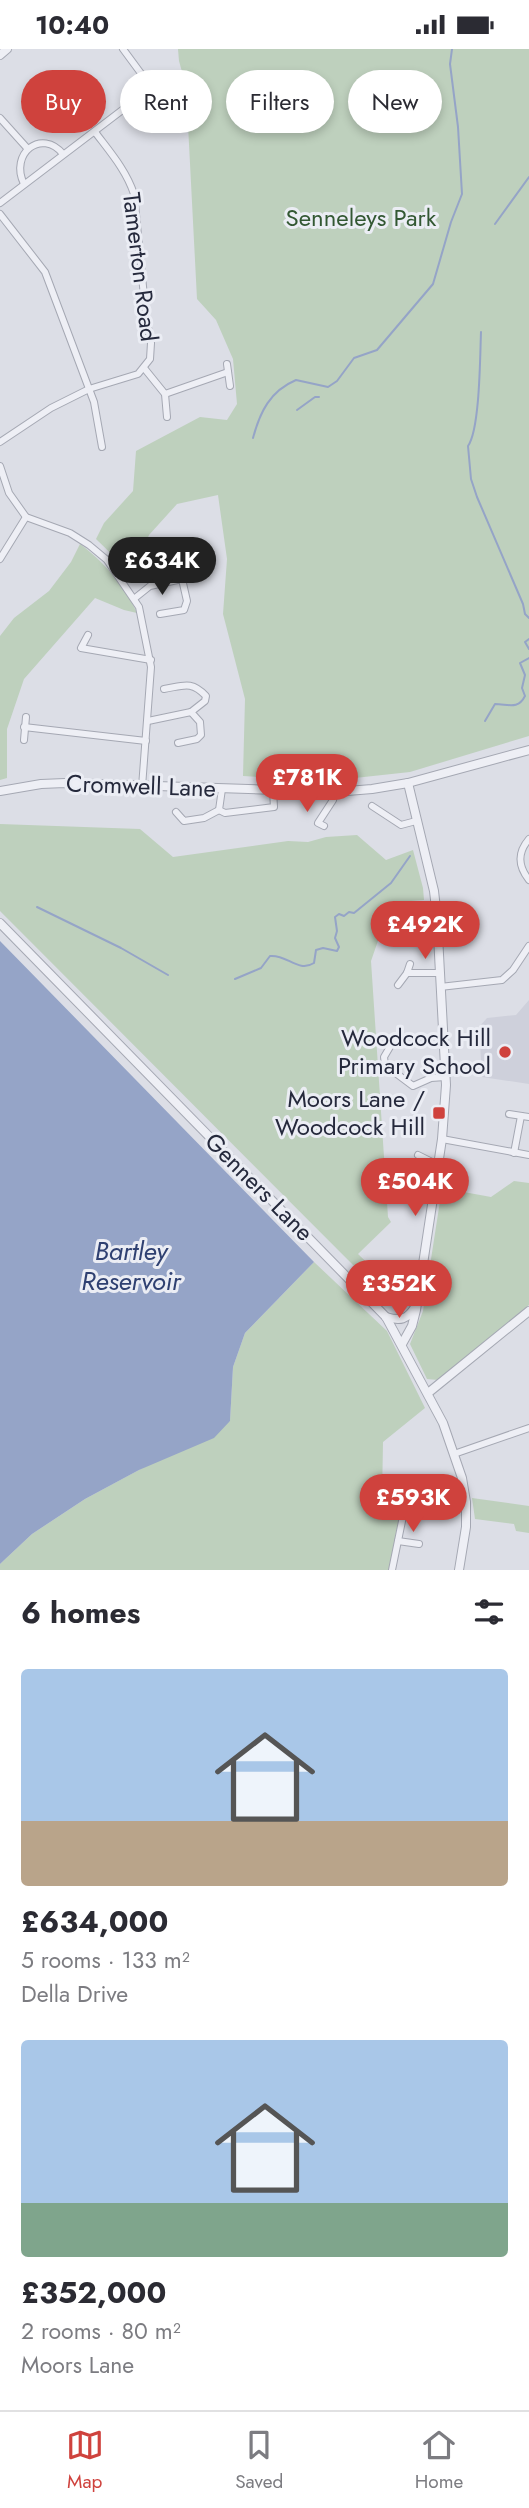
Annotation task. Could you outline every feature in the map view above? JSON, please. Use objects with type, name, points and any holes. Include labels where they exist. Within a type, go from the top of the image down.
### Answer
[{"type":"street","points":[[0,55],[6,49]]},
{"type":"street","points":[[123,49],[138,70]]},
{"type":"street","points":[[106,123],[120,112]]},
{"type":"street","points":[[0,118],[27,148]]},
{"type":"street","points":[[0,203],[94,133]]},
{"type":"street","name":"Tamerton Road","points":[[96,133],[120,164],[130,180],[134,194],[151,343],[150,359],[144,368]]},
{"type":"street","points":[[24,184],[19,166],[27,148],[47,144],[57,146],[63,154]]},
{"type":"street","points":[[0,214],[44,272],[89,389],[102,447]]},
{"type":"street","points":[[228,363],[230,386]]},
{"type":"street","points":[[0,442],[51,408],[89,389],[138,374],[144,368],[164,394],[167,417]]},
{"type":"street","points":[[164,394],[228,372]]},
{"type":"street","points":[[101,434],[110,434]]},
{"type":"street","points":[[0,466],[9,493],[26,517],[70,533],[89,545],[107,561],[135,598],[151,660],[142,787]]},
{"type":"street","points":[[0,559],[26,517]]},
{"type":"street","points":[[135,598],[150,586],[182,579],[198,563],[186,552],[176,551],[154,556]]},
{"type":"street","points":[[160,614],[184,610],[187,601],[182,579]]},
{"type":"street","points":[[88,635],[80,648],[151,660]]},
{"type":"street","points":[[148,721],[191,712],[205,701],[206,696],[198,687],[189,684],[164,689]]},
{"type":"street","points":[[178,743],[197,739],[201,735],[200,722],[191,712]]},
{"type":"street","points":[[24,740],[26,717]]},
{"type":"street","points":[[24,727],[146,741]]},
{"type":"street","name":"Cromwell Lane","points":[[0,791],[41,784],[335,792],[408,783],[529,750]]},
{"type":"street","points":[[402,1345],[412,1326],[417,1301],[442,1139],[445,1077],[434,891],[408,783]]},
{"type":"street","points":[[219,810],[222,789]]},
{"type":"street","points":[[219,810],[238,813],[274,807],[273,791]]},
{"type":"street","points":[[324,826],[318,823],[335,792]]},
{"type":"street","points":[[372,806],[401,825],[416,821]]},
{"type":"street","points":[[176,813],[184,821],[204,818],[219,810]]},
{"type":"street","points":[[529,839],[520,857],[520,867],[529,880]]},
{"type":"street","name":"Genners Lane","points":[[0,923],[386,1317],[428,1393],[462,1478],[466,1527],[459,1570]]},
{"type":"street","points":[[440,987],[502,980],[529,946]]},
{"type":"street","points":[[398,985],[410,964]]},
{"type":"street","points":[[407,973],[440,973]]},
{"type":"street","points":[[394,1040],[384,1057],[385,1065],[413,1086],[431,1078],[445,1077]]},
{"type":"street","points":[[509,1114],[529,1117]]},
{"type":"street","points":[[514,1153],[521,1116]]},
{"type":"street","points":[[442,1139],[529,1155]]},
{"type":"street","points":[[418,1155],[438,1165]]},
{"type":"street","points":[[386,1317],[402,1320],[409,1316],[417,1301]]},
{"type":"street","points":[[428,1393],[529,1311]]},
{"type":"street","points":[[454,1454],[529,1428]]},
{"type":"street","points":[[392,1570],[408,1492]]},
{"type":"street","points":[[406,1504],[425,1508]]},
{"type":"street","points":[[398,1541],[419,1544]]},
{"type":"shaded area","name":"Woodcock Hill Primary School","points":[[529,1000],[529,1084],[482,1077],[479,1027],[487,1018],[516,1015]]},
{"type":"green space","name":"Senneleys Park","points":[[178,49],[529,49],[529,736],[410,772],[327,781],[243,776],[245,699],[223,614],[227,559],[218,495],[177,504],[149,535],[133,575],[96,539],[104,523],[133,491],[136,451],[200,417],[227,420],[237,404],[233,359],[216,320],[197,299],[188,133],[212,133],[212,70],[182,70]]},
{"type":"green space","points":[[80,544],[113,575],[137,613],[95,598],[24,679],[7,729],[7,778],[0,780],[0,636],[14,618],[49,591],[71,562]]},
{"type":"green space","points":[[0,824],[140,829],[173,857],[288,841],[308,842],[326,837],[357,835],[386,860],[413,850],[424,900],[411,901],[388,912],[371,961],[388,1217],[391,1222],[358,1254],[406,1300],[396,1305],[384,1296],[0,911]]},
{"type":"green space","points":[[514,1181],[529,1183],[529,1305],[438,1380],[427,1379],[410,1344],[423,1311],[442,1188],[491,1197]]},
{"type":"green space","points":[[314,1262],[387,1331],[425,1408],[383,1442],[382,1499],[402,1503],[389,1570],[0,1570],[0,1564],[32,1534],[85,1499],[230,1421],[233,1367],[245,1333]]},
{"type":"green space","points":[[472,1498],[529,1506],[529,1533],[516,1531],[514,1524],[475,1519]]},
{"type":"water","name":"Bartley Reservoir","points":[[0,941],[314,1262],[245,1333],[233,1367],[230,1421],[214,1438],[139,1470],[85,1499],[32,1534],[0,1564]]},
{"type":"waterway","points":[[253,438],[267,403],[279,390],[296,380],[328,387],[337,381],[354,358],[377,350],[433,284],[462,194],[458,127],[450,64],[452,49]]},
{"type":"waterway","points":[[495,224],[529,177]]},
{"type":"waterway","points":[[481,332],[477,409],[468,446],[471,479],[525,614],[529,618]]},
{"type":"waterway","points":[[297,410],[319,397]]},
{"type":"waterway","points":[[529,639],[525,642],[529,649]]},
{"type":"waterway","points":[[485,721],[495,704],[512,705],[519,703],[525,696],[522,688],[525,675],[520,663],[529,658]]},
{"type":"waterway","points":[[235,979],[261,968],[270,956],[303,966],[314,963],[316,950],[323,948],[337,951],[339,947],[335,938],[335,917],[339,914],[344,916],[349,912],[354,913],[391,883],[410,856]]},
{"type":"waterway","points":[[37,907],[121,948],[168,975]]},
{"type":"place","name":"Woodcock Hill Primary School","points":[[505,1052]]},
{"type":"place","name":"Moors Lane / Woodcock Hill","points":[[439,1113]]}]
